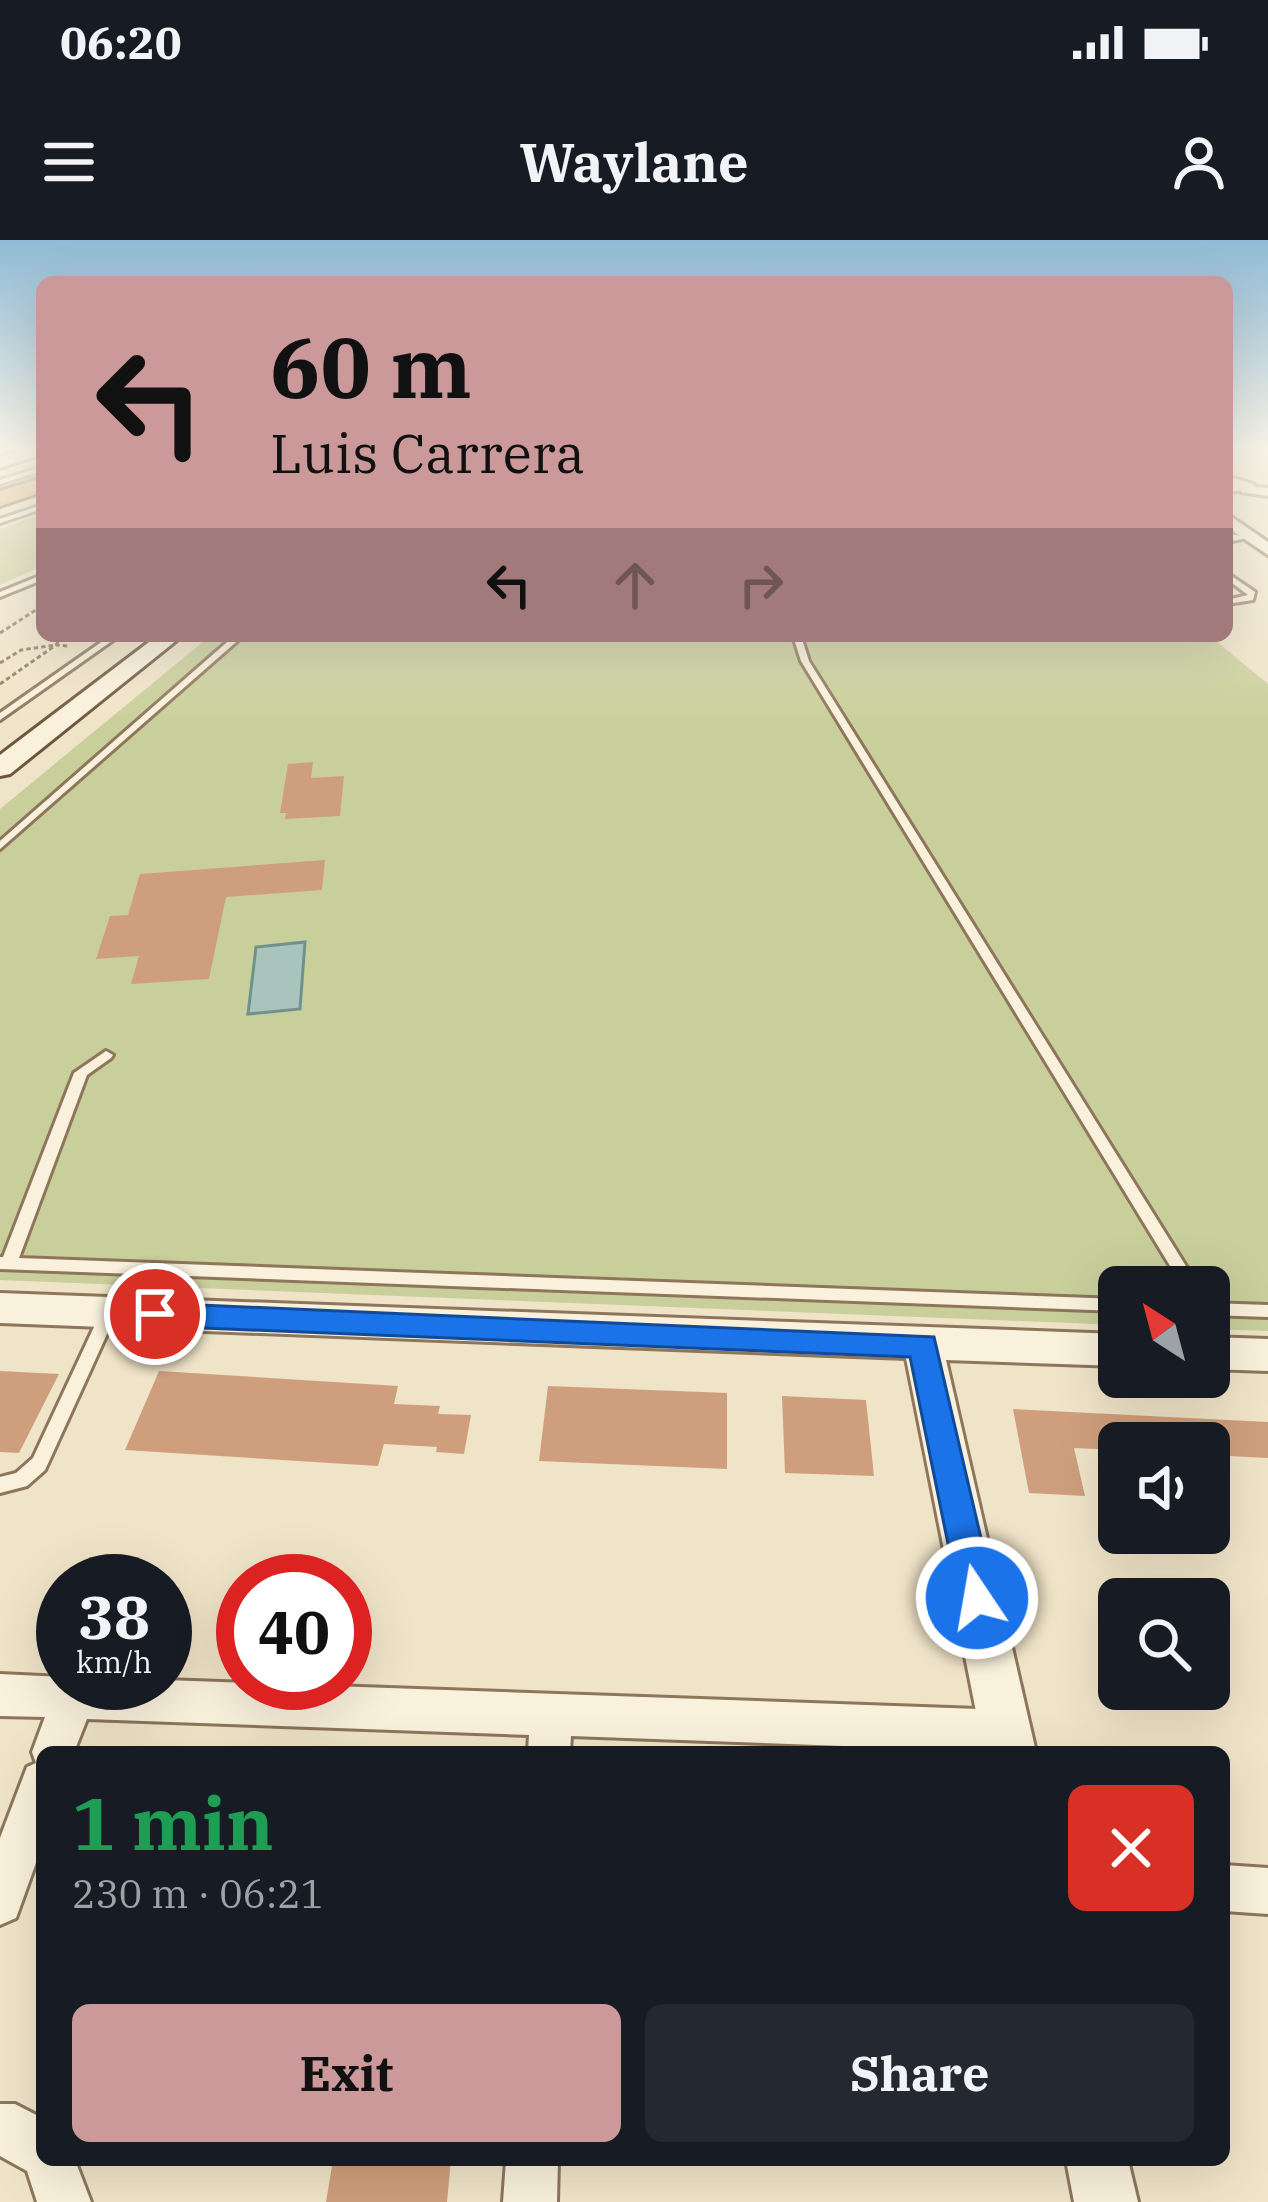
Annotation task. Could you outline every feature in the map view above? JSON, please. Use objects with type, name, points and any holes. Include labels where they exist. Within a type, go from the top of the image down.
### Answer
[{"type":"main road","points":[[0,768],[163,642]]},
{"type":"street","points":[[0,1308],[1098,1349]]},
{"type":"street","points":[[192,1708],[550,1733],[1008,1742],[923,1345]]},
{"type":"street","points":[[1230,1354],[1268,1355]]},
{"type":"street","points":[[0,1695],[36,1697]]},
{"type":"street","points":[[55,1746],[69,1710]]},
{"type":"street","points":[[0,1902],[36,1799]]},
{"type":"street","points":[[1230,1888],[1268,1891]]},
{"type":"street","points":[[0,2130],[15,2130],[36,2146]]},
{"type":"street","points":[[51,2166],[64,2202]]},
{"type":"street","points":[[530,2202],[532,2166]]},
{"type":"street","points":[[1098,2166],[1106,2202]]},
{"type":"lane","points":[[0,595],[36,580]]},
{"type":"lane","points":[[1233,580],[1252,594],[1233,601]]},
{"type":"lane","points":[[0,717],[106,642]]},
{"type":"lane","points":[[0,846],[231,642]]},
{"type":"lane","points":[[799,642],[805,661],[1177,1266]]},
{"type":"lane","points":[[106,1055],[81,1073],[5,1263],[1098,1304]]},
{"type":"lane","points":[[1230,1310],[1268,1311]]},
{"type":"lane","points":[[0,1485],[21,1480],[39,1464],[109,1312]]},
{"type":"path","points":[[0,633],[36,610]]},
{"type":"path","points":[[0,684],[58,642]]},
{"type":"path","points":[[0,662],[32,646],[56,645]]},
{"type":"green space","points":[[0,542],[36,542],[36,569],[0,585]]},
{"type":"green space","points":[[203,642],[1217,642],[1268,684],[1268,1331],[1230,1330],[1230,1266],[1098,1266],[1098,1324],[0,1280],[0,809]]},
{"type":"water","points":[[305,942],[300,1009],[248,1014],[256,947]]},
{"type":"building","points":[[313,762],[311,778],[344,776],[340,816],[285,819],[286,813],[280,813],[288,764]]},
{"type":"building","points":[[325,860],[322,890],[226,897],[209,979],[131,984],[139,956],[96,959],[110,916],[128,915],[140,874]]},
{"type":"building","points":[[0,1371],[59,1374],[19,1453],[0,1452]]},
{"type":"building","points":[[159,1371],[398,1386],[394,1404],[440,1406],[438,1414],[471,1415],[464,1454],[384,1444],[378,1466],[125,1450]]},
{"type":"building","points":[[548,1386],[727,1393],[727,1469],[539,1461]]},
{"type":"building","points":[[782,1396],[866,1400],[874,1476],[785,1473]]},
{"type":"building","points":[[1013,1409],[1268,1422],[1268,1458],[1230,1456],[1230,1422],[1098,1422],[1098,1449],[1074,1448],[1085,1496],[1029,1493]]},
{"type":"building","points":[[332,2166],[450,2166],[447,2202],[326,2202]]},
{"type":"route","points":[[155,1314],[923,1345],[977,1598]]}]
